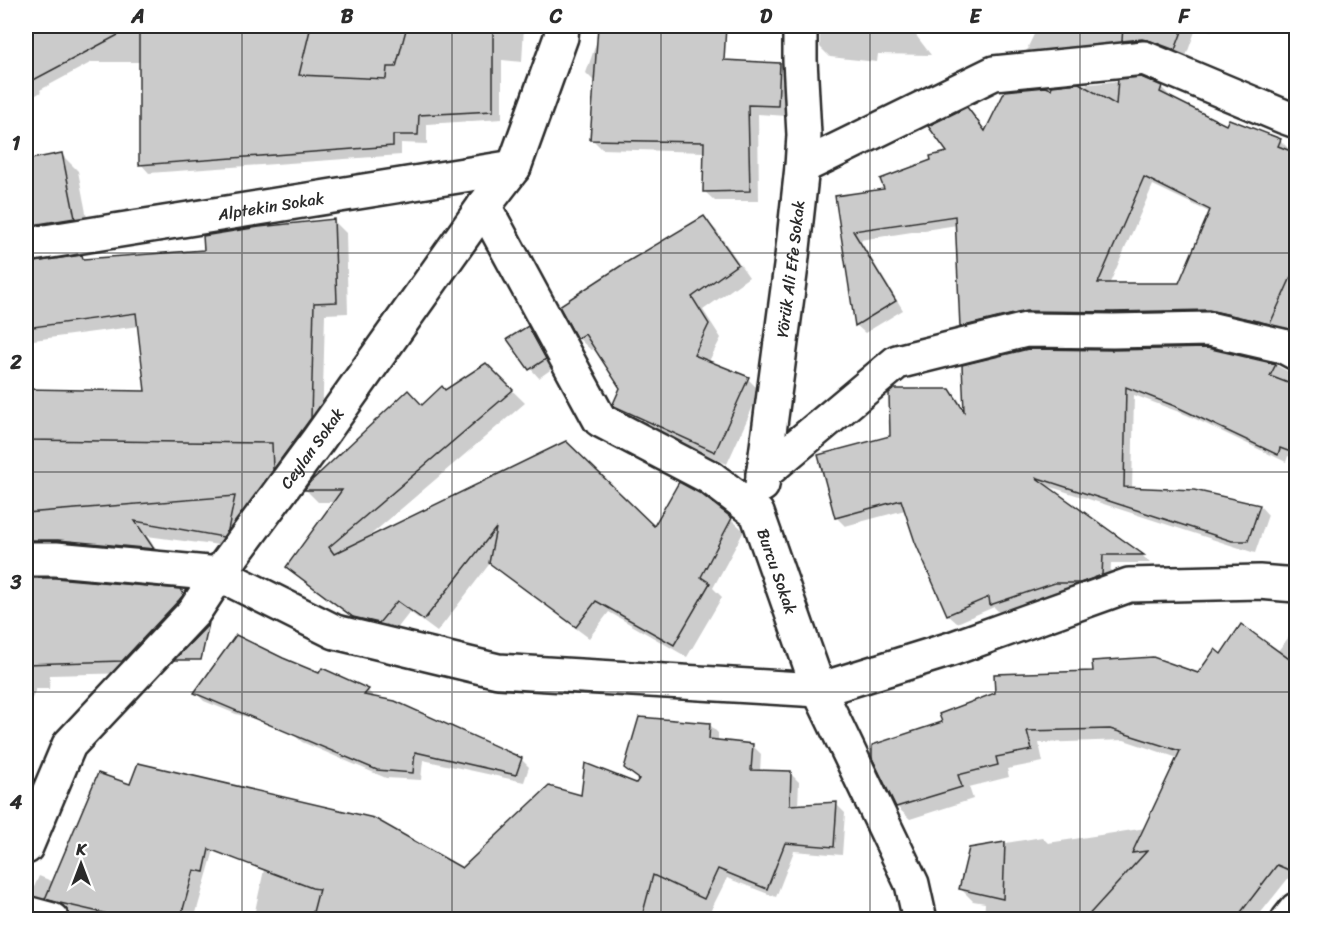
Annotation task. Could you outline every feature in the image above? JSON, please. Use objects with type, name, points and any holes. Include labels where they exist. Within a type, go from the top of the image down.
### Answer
[{"type":"street","name":"Ceylan Sokak","points":[[26,847],[69,745],[194,612],[219,574],[514,167],[561,37],[562,26]]},
{"type":"street","name":"Yörük Ali Efe Sokak","points":[[757,513],[791,266],[802,167],[804,135],[800,26]]},
{"type":"street","points":[[802,167],[994,73],[1132,59],[1144,58],[1296,121]]},
{"type":"street","name":"Alptekin Sokak","points":[[26,245],[514,167]]},
{"type":"street","name":"Burcu Sokak","points":[[484,206],[600,420],[711,478],[757,513],[819,690],[912,884],[920,920]]},
{"type":"street","points":[[763,474],[897,362],[1026,330],[1209,329],[1283,346],[1296,354]]},
{"type":"street","points":[[26,559],[56,559],[219,574],[335,632],[498,671],[819,690],[951,649],[1129,585],[1259,582],[1296,585]]},
{"type":"street","points":[[1288,920],[1296,910]]},
{"type":"street","points":[[26,914],[52,920]]},
{"type":"building","points":[[26,26],[135,26],[26,84]]},
{"type":"building","points":[[139,26],[311,26],[299,75],[386,79],[387,67],[396,67],[407,26],[493,26],[493,111],[419,115],[418,135],[393,135],[393,146],[139,165]]},
{"type":"building","points":[[598,26],[726,26],[724,60],[780,63],[778,106],[748,105],[750,191],[703,192],[704,142],[590,140]]},
{"type":"building","points":[[1123,26],[1184,26],[1175,50],[1142,39],[1122,41]]},
{"type":"building","points":[[1141,77],[1162,86],[1160,92],[1226,125],[1229,119],[1281,139],[1278,146],[1296,153],[1296,266],[1270,324],[1209,310],[1026,311],[960,327],[955,216],[853,231],[896,301],[855,326],[835,196],[884,189],[880,179],[931,160],[930,156],[947,152],[928,126],[967,107],[985,131],[1005,91],[1046,87],[1051,89],[1052,86],[1079,83],[1116,105],[1118,79]],"holes":[[[1144,177],[1210,210],[1179,283],[1098,283]]]},
{"type":"building","points":[[62,153],[75,218],[26,226],[26,160]]},
{"type":"building","points":[[704,216],[738,264],[692,297],[709,324],[694,355],[749,377],[715,452],[614,406],[620,388],[585,334],[577,339],[559,306]]},
{"type":"building","points":[[334,219],[337,302],[314,303],[311,418],[273,470],[272,443],[26,440],[26,389],[145,391],[136,313],[26,328],[26,263],[82,255],[83,259],[204,250],[203,236]]},
{"type":"building","points":[[528,326],[546,359],[529,370],[507,339]]},
{"type":"building","points":[[1207,348],[1276,364],[1270,376],[1296,386],[1296,454],[1280,448],[1278,455],[1177,407],[1126,387],[1124,487],[1194,490],[1260,505],[1248,541],[1232,541],[1035,477],[1144,555],[1103,555],[1102,575],[1080,583],[1055,583],[990,605],[989,597],[947,615],[915,542],[901,500],[835,518],[818,455],[890,436],[889,393],[894,389],[950,389],[964,411],[962,365],[1028,349]]},
{"type":"building","points":[[486,363],[513,390],[329,547],[334,554],[566,441],[654,526],[679,482],[701,494],[732,518],[701,577],[710,583],[674,645],[596,601],[576,627],[489,563],[496,528],[424,620],[397,601],[379,623],[353,617],[286,567],[342,490],[304,490],[310,482],[408,390],[422,405],[442,386],[445,390]]},
{"type":"building","points":[[235,496],[228,530],[223,537],[135,521],[154,549],[58,540],[26,540],[26,513]]},
{"type":"building","points":[[26,578],[55,578],[181,589],[184,594],[122,661],[26,664]]},
{"type":"building","points":[[209,623],[201,660],[174,660],[208,625]]},
{"type":"building","points":[[1241,624],[1296,664],[1296,873],[1277,865],[1235,920],[1084,920],[1147,851],[1132,853],[1180,751],[1110,729],[1027,731],[1032,750],[996,757],[998,765],[958,775],[962,787],[896,807],[872,758],[872,745],[942,722],[939,714],[995,693],[994,674],[1093,671],[1092,661],[1153,657],[1198,673],[1215,649],[1221,654]]},
{"type":"building","points":[[236,635],[319,673],[322,668],[369,689],[364,695],[395,701],[522,758],[516,775],[415,752],[413,773],[377,770],[194,693]]},
{"type":"building","points":[[639,717],[710,723],[709,739],[753,744],[751,770],[791,771],[790,805],[837,802],[834,847],[785,843],[767,889],[718,869],[704,899],[653,875],[641,920],[311,920],[319,889],[209,849],[204,872],[194,870],[180,920],[134,920],[45,899],[98,773],[130,784],[138,763],[374,818],[462,868],[549,786],[581,795],[585,763],[636,783],[639,779],[624,768]]},
{"type":"building","points":[[1005,842],[1003,899],[959,889],[969,848]]}]
